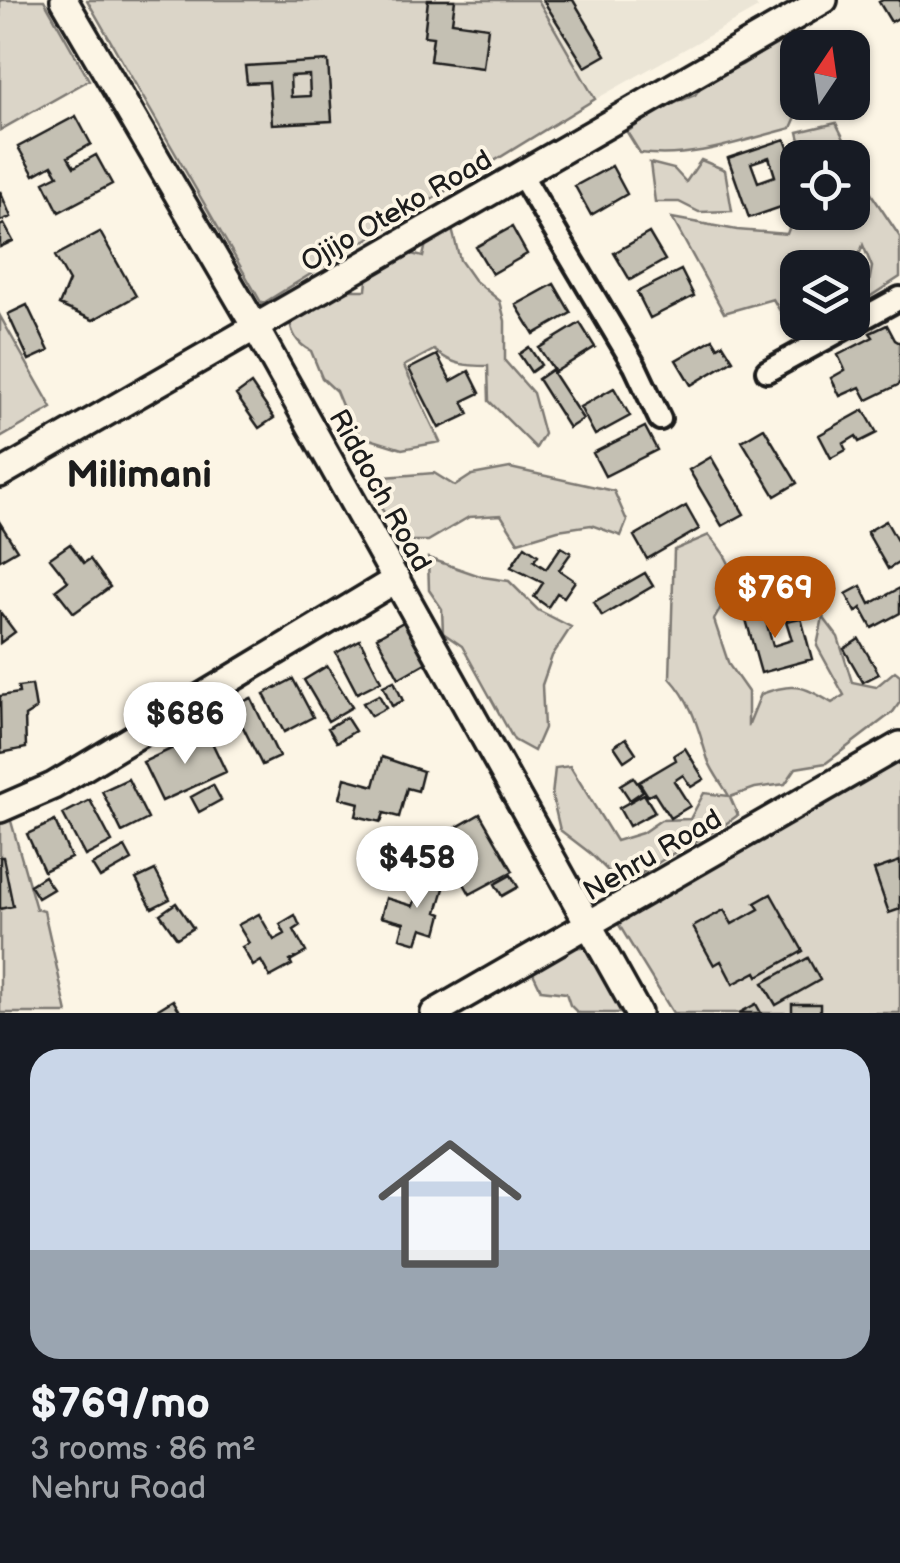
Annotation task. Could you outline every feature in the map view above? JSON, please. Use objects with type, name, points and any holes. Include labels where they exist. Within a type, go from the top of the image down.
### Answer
[{"type":"street","name":"Riddoch Road","points":[[64,0],[254,325],[638,1013]]},
{"type":"street","name":"Ojijo Oteko Road","points":[[0,474],[824,0]]},
{"type":"street","points":[[522,174],[635,366],[660,419]]},
{"type":"street","points":[[767,371],[900,298]]},
{"type":"street","points":[[0,809],[53,786],[396,579]]},
{"type":"street","name":"Nehru Road","points":[[434,1013],[900,745]]},
{"type":"shaded area","points":[[0,0],[44,0],[89,80],[0,130]]},
{"type":"shaded area","points":[[87,0],[538,0],[595,99],[262,304]]},
{"type":"shaded area","points":[[539,0],[753,0],[758,8],[596,99]]},
{"type":"shaded area","points":[[780,41],[780,120],[795,120],[791,128],[697,152],[640,153],[627,132],[660,109],[695,95],[707,78],[742,65]]},
{"type":"shaded area","points":[[836,123],[844,140],[800,140],[798,132]]},
{"type":"shaded area","points":[[701,160],[725,170],[732,211],[699,212],[679,202],[655,202],[650,163],[674,169],[686,182]]},
{"type":"shaded area","points":[[870,191],[900,237],[900,277],[870,296],[870,250],[863,245],[861,250],[780,250],[780,311],[773,299],[724,313],[672,218],[787,234],[788,230],[870,230]]},
{"type":"shaded area","points":[[452,229],[460,260],[474,280],[500,301],[505,321],[505,361],[533,393],[544,434],[536,448],[489,401],[488,366],[459,364],[434,350],[404,366],[440,442],[402,449],[360,436],[336,391],[322,378],[311,351],[293,333],[289,318],[343,290],[366,290],[368,271],[404,252],[423,257],[427,239]]},
{"type":"shaded area","points":[[0,316],[52,408],[0,438]]},
{"type":"shaded area","points":[[510,468],[614,491],[627,521],[621,536],[591,525],[518,542],[501,515],[469,517],[428,541],[406,541],[374,499],[385,477],[434,473],[455,486],[472,475]]},
{"type":"shaded area","points":[[709,535],[726,558],[732,576],[714,620],[729,665],[748,692],[748,726],[761,694],[772,690],[798,687],[832,703],[844,695],[817,646],[823,617],[838,637],[852,682],[876,687],[895,671],[900,675],[900,702],[893,712],[826,763],[796,768],[785,784],[755,788],[730,797],[738,815],[621,884],[560,830],[552,796],[555,768],[570,766],[616,841],[642,833],[661,820],[690,819],[704,793],[729,796],[710,765],[689,707],[670,678],[674,550]]},
{"type":"shaded area","points":[[428,558],[483,577],[509,581],[538,610],[571,627],[552,656],[542,685],[544,728],[534,751],[514,740],[462,646],[443,633],[442,609],[429,590]]},
{"type":"shaded area","points":[[900,760],[900,1013],[673,1013],[616,920]]},
{"type":"shaded area","points":[[9,814],[36,909],[44,911],[67,1013],[0,1013],[0,816]]},
{"type":"shaded area","points":[[591,946],[630,1013],[578,1013],[566,993],[541,990],[532,971],[571,948]]},
{"type":"building","points":[[428,0],[455,0],[452,22],[488,27],[483,68],[430,61],[433,37],[424,36]]},
{"type":"building","points":[[543,0],[573,0],[606,55],[585,67]]},
{"type":"building","points":[[900,0],[900,17],[891,22],[879,2]]},
{"type":"building","points":[[328,61],[332,121],[272,124],[269,82],[247,83],[245,66]],"holes":[[[309,75],[310,96],[291,97],[290,76]]]},
{"type":"building","points":[[76,116],[91,144],[68,157],[74,167],[96,155],[112,184],[59,212],[44,182],[58,175],[52,165],[34,175],[18,147]]},
{"type":"building","points":[[780,141],[780,207],[749,218],[728,158]],"holes":[[[769,157],[775,176],[758,182],[751,163]]]},
{"type":"building","points":[[612,166],[627,194],[591,215],[575,186]]},
{"type":"building","points":[[0,191],[11,217],[0,221]]},
{"type":"building","points":[[4,224],[13,241],[0,247],[0,226]]},
{"type":"building","points":[[512,227],[527,254],[492,274],[476,247]]},
{"type":"building","points":[[100,232],[136,296],[93,320],[59,305],[69,281],[55,256]]},
{"type":"building","points":[[649,233],[665,260],[630,280],[614,253]]},
{"type":"building","points":[[681,270],[694,296],[650,318],[637,292]]},
{"type":"building","points":[[554,284],[571,313],[534,334],[516,305]]},
{"type":"building","points":[[27,305],[49,351],[29,360],[8,314]]},
{"type":"building","points":[[580,323],[595,347],[555,372],[539,348]]},
{"type":"building","points":[[887,325],[900,343],[900,384],[867,400],[860,387],[840,396],[831,378],[845,370],[838,355],[870,340],[870,333]]},
{"type":"building","points":[[713,339],[718,347],[723,344],[733,360],[691,385],[676,360]]},
{"type":"building","points":[[529,347],[541,365],[531,372],[519,354]]},
{"type":"building","points":[[437,355],[451,381],[469,371],[480,393],[463,401],[469,414],[439,428],[409,369]]},
{"type":"building","points":[[551,370],[583,419],[569,428],[538,379]]},
{"type":"building","points":[[251,384],[274,418],[259,428],[236,395]]},
{"type":"building","points":[[614,388],[630,416],[595,435],[580,407]]},
{"type":"building","points":[[864,410],[877,433],[859,442],[856,436],[843,444],[846,450],[831,458],[819,435]]},
{"type":"building","points":[[645,427],[657,450],[605,476],[593,453]]},
{"type":"building","points":[[764,428],[797,483],[775,496],[742,441]]},
{"type":"building","points":[[711,457],[744,514],[722,526],[689,470]]},
{"type":"building","points":[[686,506],[699,529],[647,559],[634,536]]},
{"type":"building","points":[[886,521],[900,546],[900,562],[888,569],[867,532]]},
{"type":"building","points":[[0,523],[17,550],[0,560]]},
{"type":"building","points":[[70,544],[84,563],[90,559],[110,587],[74,613],[56,590],[68,581],[50,558]]},
{"type":"building","points":[[525,546],[538,555],[534,561],[546,569],[561,547],[571,553],[559,570],[575,581],[564,597],[557,593],[548,607],[534,597],[543,583],[511,567]]},
{"type":"building","points":[[645,573],[653,586],[602,616],[594,602]]},
{"type":"building","points":[[861,586],[870,604],[900,588],[900,613],[872,628],[861,608],[856,612],[846,594]]},
{"type":"building","points":[[760,600],[773,646],[792,640],[786,621],[801,618],[812,659],[761,673],[742,605]]},
{"type":"building","points":[[0,612],[15,632],[0,643]]},
{"type":"building","points":[[405,621],[427,662],[399,678],[377,637]]},
{"type":"building","points":[[859,639],[879,674],[863,682],[844,649]]},
{"type":"building","points":[[360,640],[381,681],[357,693],[336,653]]},
{"type":"building","points":[[327,666],[352,707],[328,721],[304,680]]},
{"type":"building","points":[[293,679],[313,717],[284,732],[264,694]]},
{"type":"building","points":[[394,681],[403,701],[392,706],[383,686]]},
{"type":"building","points":[[32,685],[36,709],[25,716],[26,748],[1,753],[0,696],[19,693],[18,687]]},
{"type":"building","points":[[379,695],[386,708],[371,716],[363,703]]},
{"type":"building","points":[[251,698],[279,757],[262,765],[233,707]]},
{"type":"building","points":[[346,717],[355,731],[337,742],[328,728]]},
{"type":"building","points":[[207,732],[226,772],[162,801],[143,762]]},
{"type":"building","points":[[626,738],[636,753],[624,761],[614,746]]},
{"type":"building","points":[[685,748],[704,779],[691,787],[683,775],[674,781],[690,806],[670,818],[654,793],[648,796],[639,782],[676,760],[674,755]]},
{"type":"building","points":[[382,757],[423,771],[418,791],[407,788],[399,817],[384,813],[381,822],[356,816],[359,803],[340,798],[345,778],[374,786]]},
{"type":"building","points":[[633,777],[643,791],[630,800],[620,785]]},
{"type":"building","points":[[128,779],[148,819],[122,832],[102,791]]},
{"type":"building","points":[[213,785],[221,800],[199,812],[191,797]]},
{"type":"building","points":[[644,794],[655,812],[629,826],[619,808]]},
{"type":"building","points":[[90,800],[112,842],[85,856],[63,814]]},
{"type":"building","points":[[480,814],[513,871],[470,894],[438,838]]},
{"type":"building","points":[[55,821],[71,858],[44,871],[27,834]]},
{"type":"building","points":[[125,847],[132,860],[100,878],[92,865]]},
{"type":"building","points":[[0,857],[13,906],[0,909]]},
{"type":"building","points":[[900,861],[900,909],[889,913],[874,870]]},
{"type":"building","points":[[155,870],[170,899],[152,908],[136,879]]},
{"type":"building","points":[[511,875],[518,887],[502,896],[495,884]]},
{"type":"building","points":[[44,876],[53,889],[38,898],[30,885]]},
{"type":"building","points":[[422,879],[445,885],[437,912],[442,914],[437,933],[422,928],[417,943],[400,938],[404,923],[381,917],[386,898],[413,906]]},
{"type":"building","points":[[771,894],[803,951],[758,976],[756,972],[733,984],[721,961],[714,965],[693,927],[724,910],[732,924],[759,909],[755,903]]},
{"type":"building","points":[[176,903],[193,928],[177,938],[160,914]]},
{"type":"building","points":[[259,914],[274,940],[285,934],[280,924],[295,915],[300,926],[294,930],[306,952],[270,977],[261,961],[253,966],[242,947],[249,943],[238,925]]},
{"type":"building","points":[[808,958],[820,980],[776,1005],[763,983]]},
{"type":"building","points":[[173,1000],[181,1013],[152,1013]]},
{"type":"building","points":[[756,1004],[761,1013],[739,1013]]},
{"type":"building","points":[[792,1004],[820,1004],[820,1013],[792,1013]]},
{"type":"district","name":"Milimani","points":[[139,474]]}]
